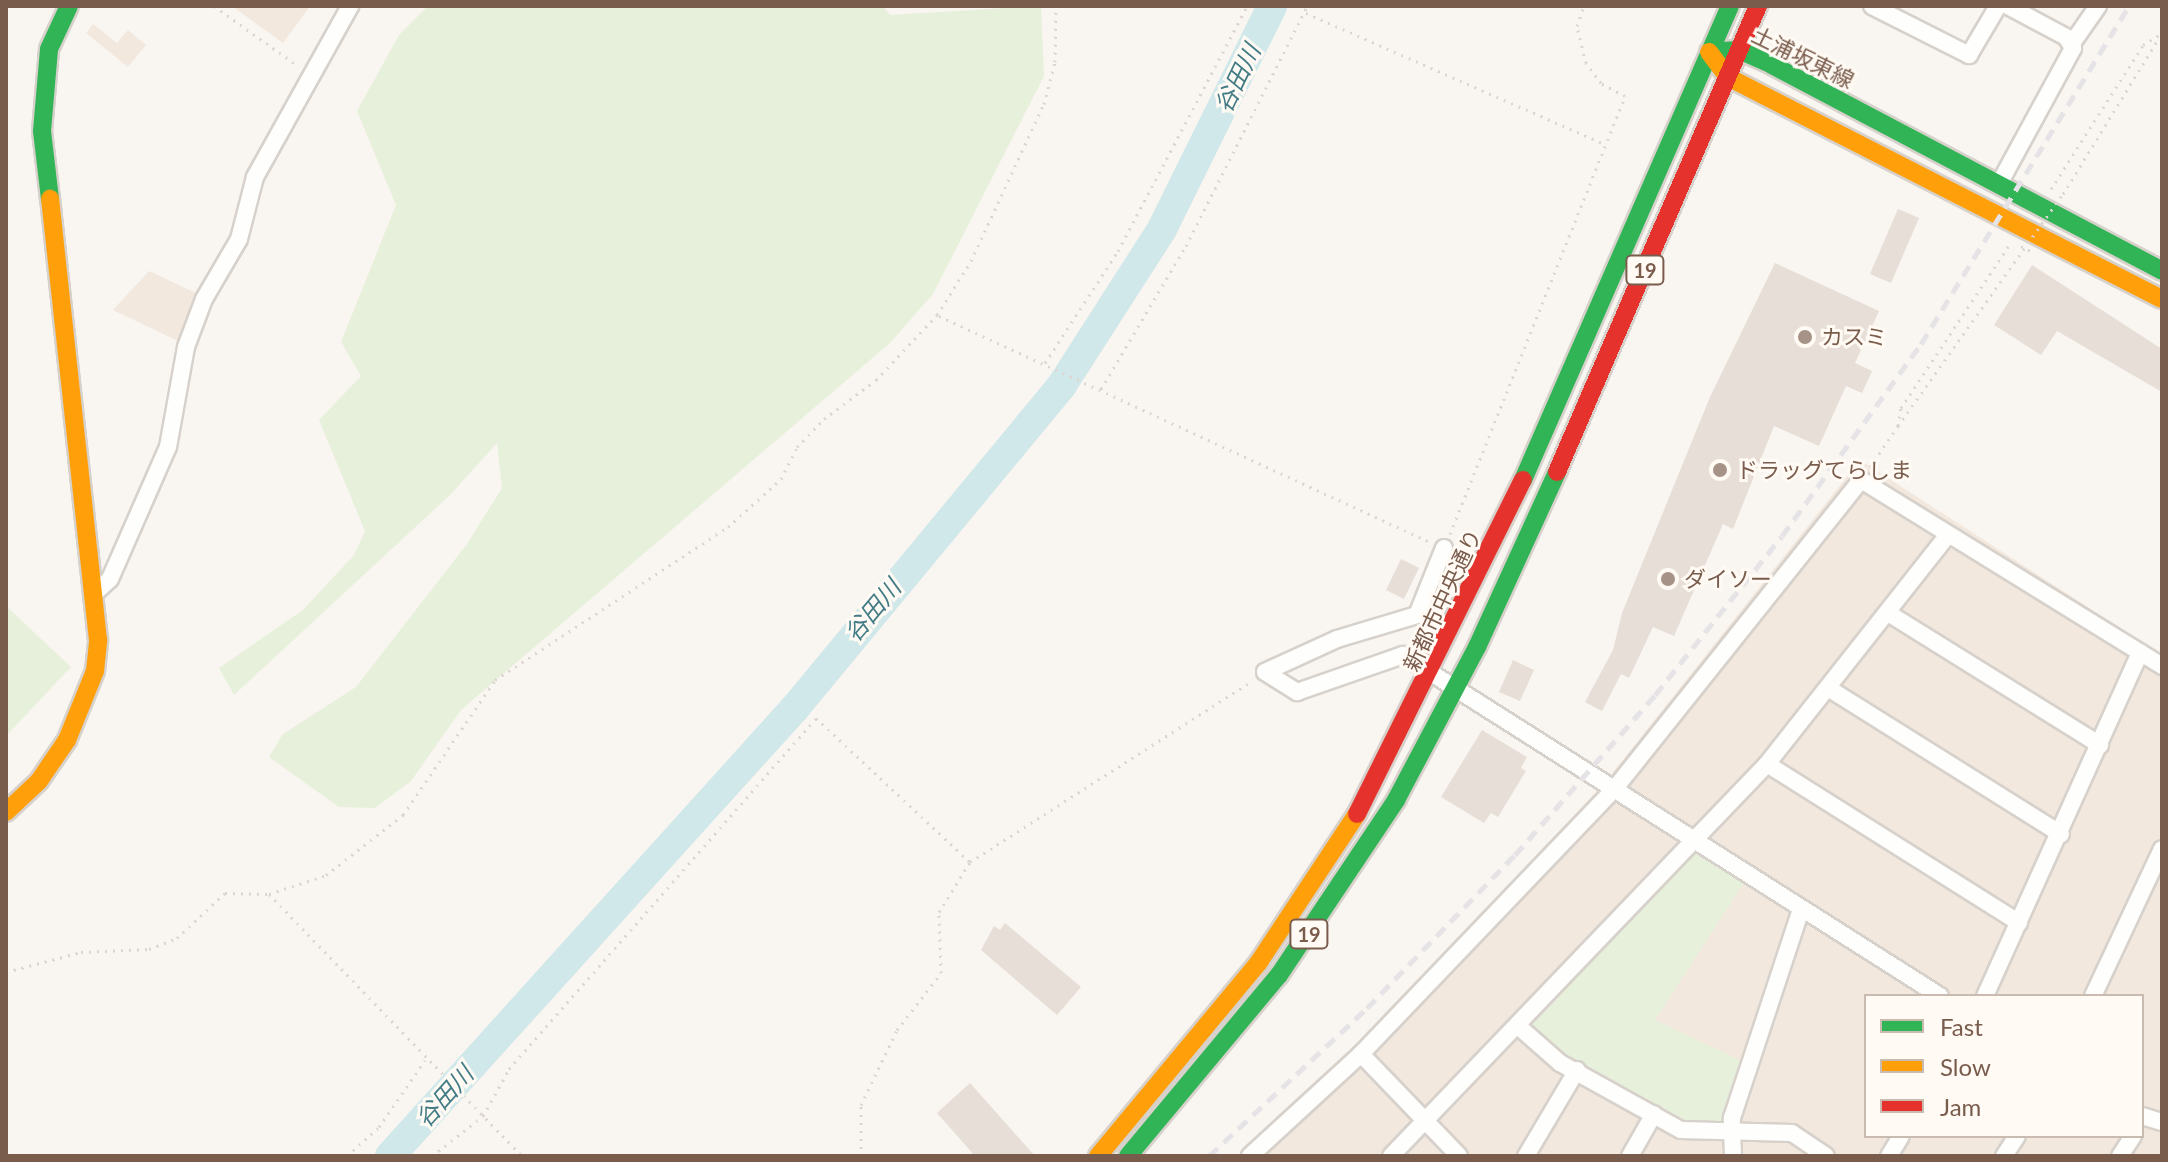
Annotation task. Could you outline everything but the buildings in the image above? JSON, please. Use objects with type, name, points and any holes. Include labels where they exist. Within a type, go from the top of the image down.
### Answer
[{"type":"main road","points":[[6,812],[39,781],[76,718],[95,671],[96,592],[42,131],[49,49],[69,6]]},
{"type":"main road","name":"新都市中央通り","points":[[1098,1156],[1207,1029],[1291,916],[1378,781],[1434,675],[1730,6]]},
{"type":"main road","name":"19","points":[[1128,1156],[1224,1044],[1331,904],[1456,688],[1562,462],[1758,6]]},
{"type":"main road","name":"土浦坂東線","points":[[1709,52],[1739,50],[2162,271]]},
{"type":"main road","points":[[1709,52],[1728,77],[2162,299]]},
{"type":"street","points":[[96,592],[110,579],[168,447],[186,347],[204,299],[239,239],[255,177],[315,77],[350,6]]},
{"type":"street","points":[[1872,6],[1969,55],[1998,6]]},
{"type":"street","points":[[2008,6],[2073,42]]},
{"type":"street","points":[[1999,184],[2073,42],[2098,6]]},
{"type":"street","points":[[1250,1156],[1361,1054],[1616,787],[1861,480],[2162,666]]},
{"type":"street","points":[[1391,1156],[1767,764],[1948,535]]},
{"type":"street","points":[[1265,672],[1337,639],[1417,615],[1444,548]]},
{"type":"street","points":[[1888,613],[2100,745]]},
{"type":"street","points":[[1986,994],[2061,834],[2140,652]]},
{"type":"street","points":[[1265,672],[1297,692],[1403,655],[1616,787],[1937,994]]},
{"type":"street","points":[[1828,688],[2061,834]]},
{"type":"street","points":[[1767,764],[2019,923]]},
{"type":"street","points":[[2094,994],[2162,850]]},
{"type":"street","points":[[1733,1156],[1732,1133],[1801,909]]},
{"type":"street","points":[[1518,1026],[1577,1070],[1681,1130],[1792,1133],[1826,1156]]},
{"type":"street","points":[[1361,1054],[1427,1118],[1459,1156]]},
{"type":"street","points":[[1526,1156],[1577,1070]]},
{"type":"street","points":[[1630,1156],[1654,1114]]},
{"type":"street","points":[[1889,1156],[1900,1138]]},
{"type":"street","points":[[2004,1156],[2016,1138]]},
{"type":"street","points":[[2120,1156],[2132,1138]]},
{"type":"path","points":[[214,6],[315,77]]},
{"type":"path","points":[[6,972],[81,952],[149,949],[177,938],[225,893],[269,894],[326,875],[403,815],[495,680],[728,527],[781,479],[797,447],[824,419],[876,380],[937,315],[971,261],[1044,104],[1055,62],[1056,6]]},
{"type":"path","points":[[1047,364],[1124,239],[1247,6]]},
{"type":"path","points":[[1099,388],[1186,246],[1307,6]]},
{"type":"path","points":[[937,315],[1444,548],[1625,96],[1601,83],[1586,63],[1577,26],[1584,6]]},
{"type":"path","points":[[1304,12],[1606,145]]},
{"type":"path","points":[[1861,480],[2021,246],[2063,194],[2162,33]]},
{"type":"path","points":[[2051,189],[2143,45],[2159,38]]},
{"type":"path","points":[[1898,426],[1901,408],[2012,241]]},
{"type":"path","points":[[2021,246],[2031,251]]},
{"type":"path","points":[[861,1156],[861,1105],[897,1030],[941,973],[939,912],[970,862],[1265,672]]},
{"type":"path","points":[[432,1156],[483,1116],[509,1069],[816,718],[970,862]]},
{"type":"path","points":[[269,894],[438,1073],[522,1156]]},
{"type":"path","points":[[347,1156],[379,1127],[425,1059]]},
{"type":"shaded area","points":[[232,6],[310,6],[283,43]]},
{"type":"shaded area","points":[[93,24],[117,43],[128,30],[146,45],[128,67],[86,33]]},
{"type":"shaded area","points":[[149,271],[200,295],[178,341],[113,310]]},
{"type":"shaded area","points":[[1860,460],[2162,655],[2162,1156],[1260,1156],[1457,970]]},
{"type":"green space","points":[[428,6],[883,6],[890,15],[1041,6],[1044,76],[933,294],[890,343],[461,710],[411,781],[375,808],[339,807],[269,757],[283,734],[356,687],[467,544],[502,488],[497,443],[450,495],[234,695],[219,668],[303,610],[354,555],[365,531],[319,420],[361,376],[341,342],[396,205],[357,111],[399,35]]},
{"type":"green space","points":[[6,606],[71,667],[6,736]]},
{"type":"green space","points":[[1694,839],[1749,875],[1655,1020],[1750,1065],[1732,1133],[1681,1130],[1577,1070],[1518,1026]]},
{"type":"waterway","name":"谷田川","points":[[390,1156],[795,708],[1062,385],[1162,229],[1272,6]]},
{"type":"railway","points":[[1209,1156],[1367,1008],[1515,855],[1655,695],[1782,536],[1921,344],[2129,6]]},
{"type":"traffic: fast","points":[[50,199],[42,131],[49,49],[69,6]]},
{"type":"traffic: fast","points":[[1523,480],[1730,6]]},
{"type":"traffic: fast","points":[[1722,51],[1739,50],[1772,65],[2162,271]]},
{"type":"traffic: fast","points":[[1128,1156],[1279,975],[1396,800],[1477,647],[1557,472]]},
{"type":"traffic: slow","points":[[1709,52],[1728,77],[2162,299]]},
{"type":"traffic: slow","points":[[6,812],[39,781],[67,740],[95,671],[98,640],[50,199]]},
{"type":"traffic: slow","points":[[1098,1156],[1259,962],[1357,814]]},
{"type":"traffic: jam","points":[[1557,472],[1758,6]]},
{"type":"traffic: jam","points":[[1357,814],[1523,480]]},
{"type":"place","name":"カスミ","points":[[1805,337]]},
{"type":"place","name":"ドラッグてらしま","points":[[1720,470]]},
{"type":"place","name":"ダイソー","points":[[1668,579]]}]
